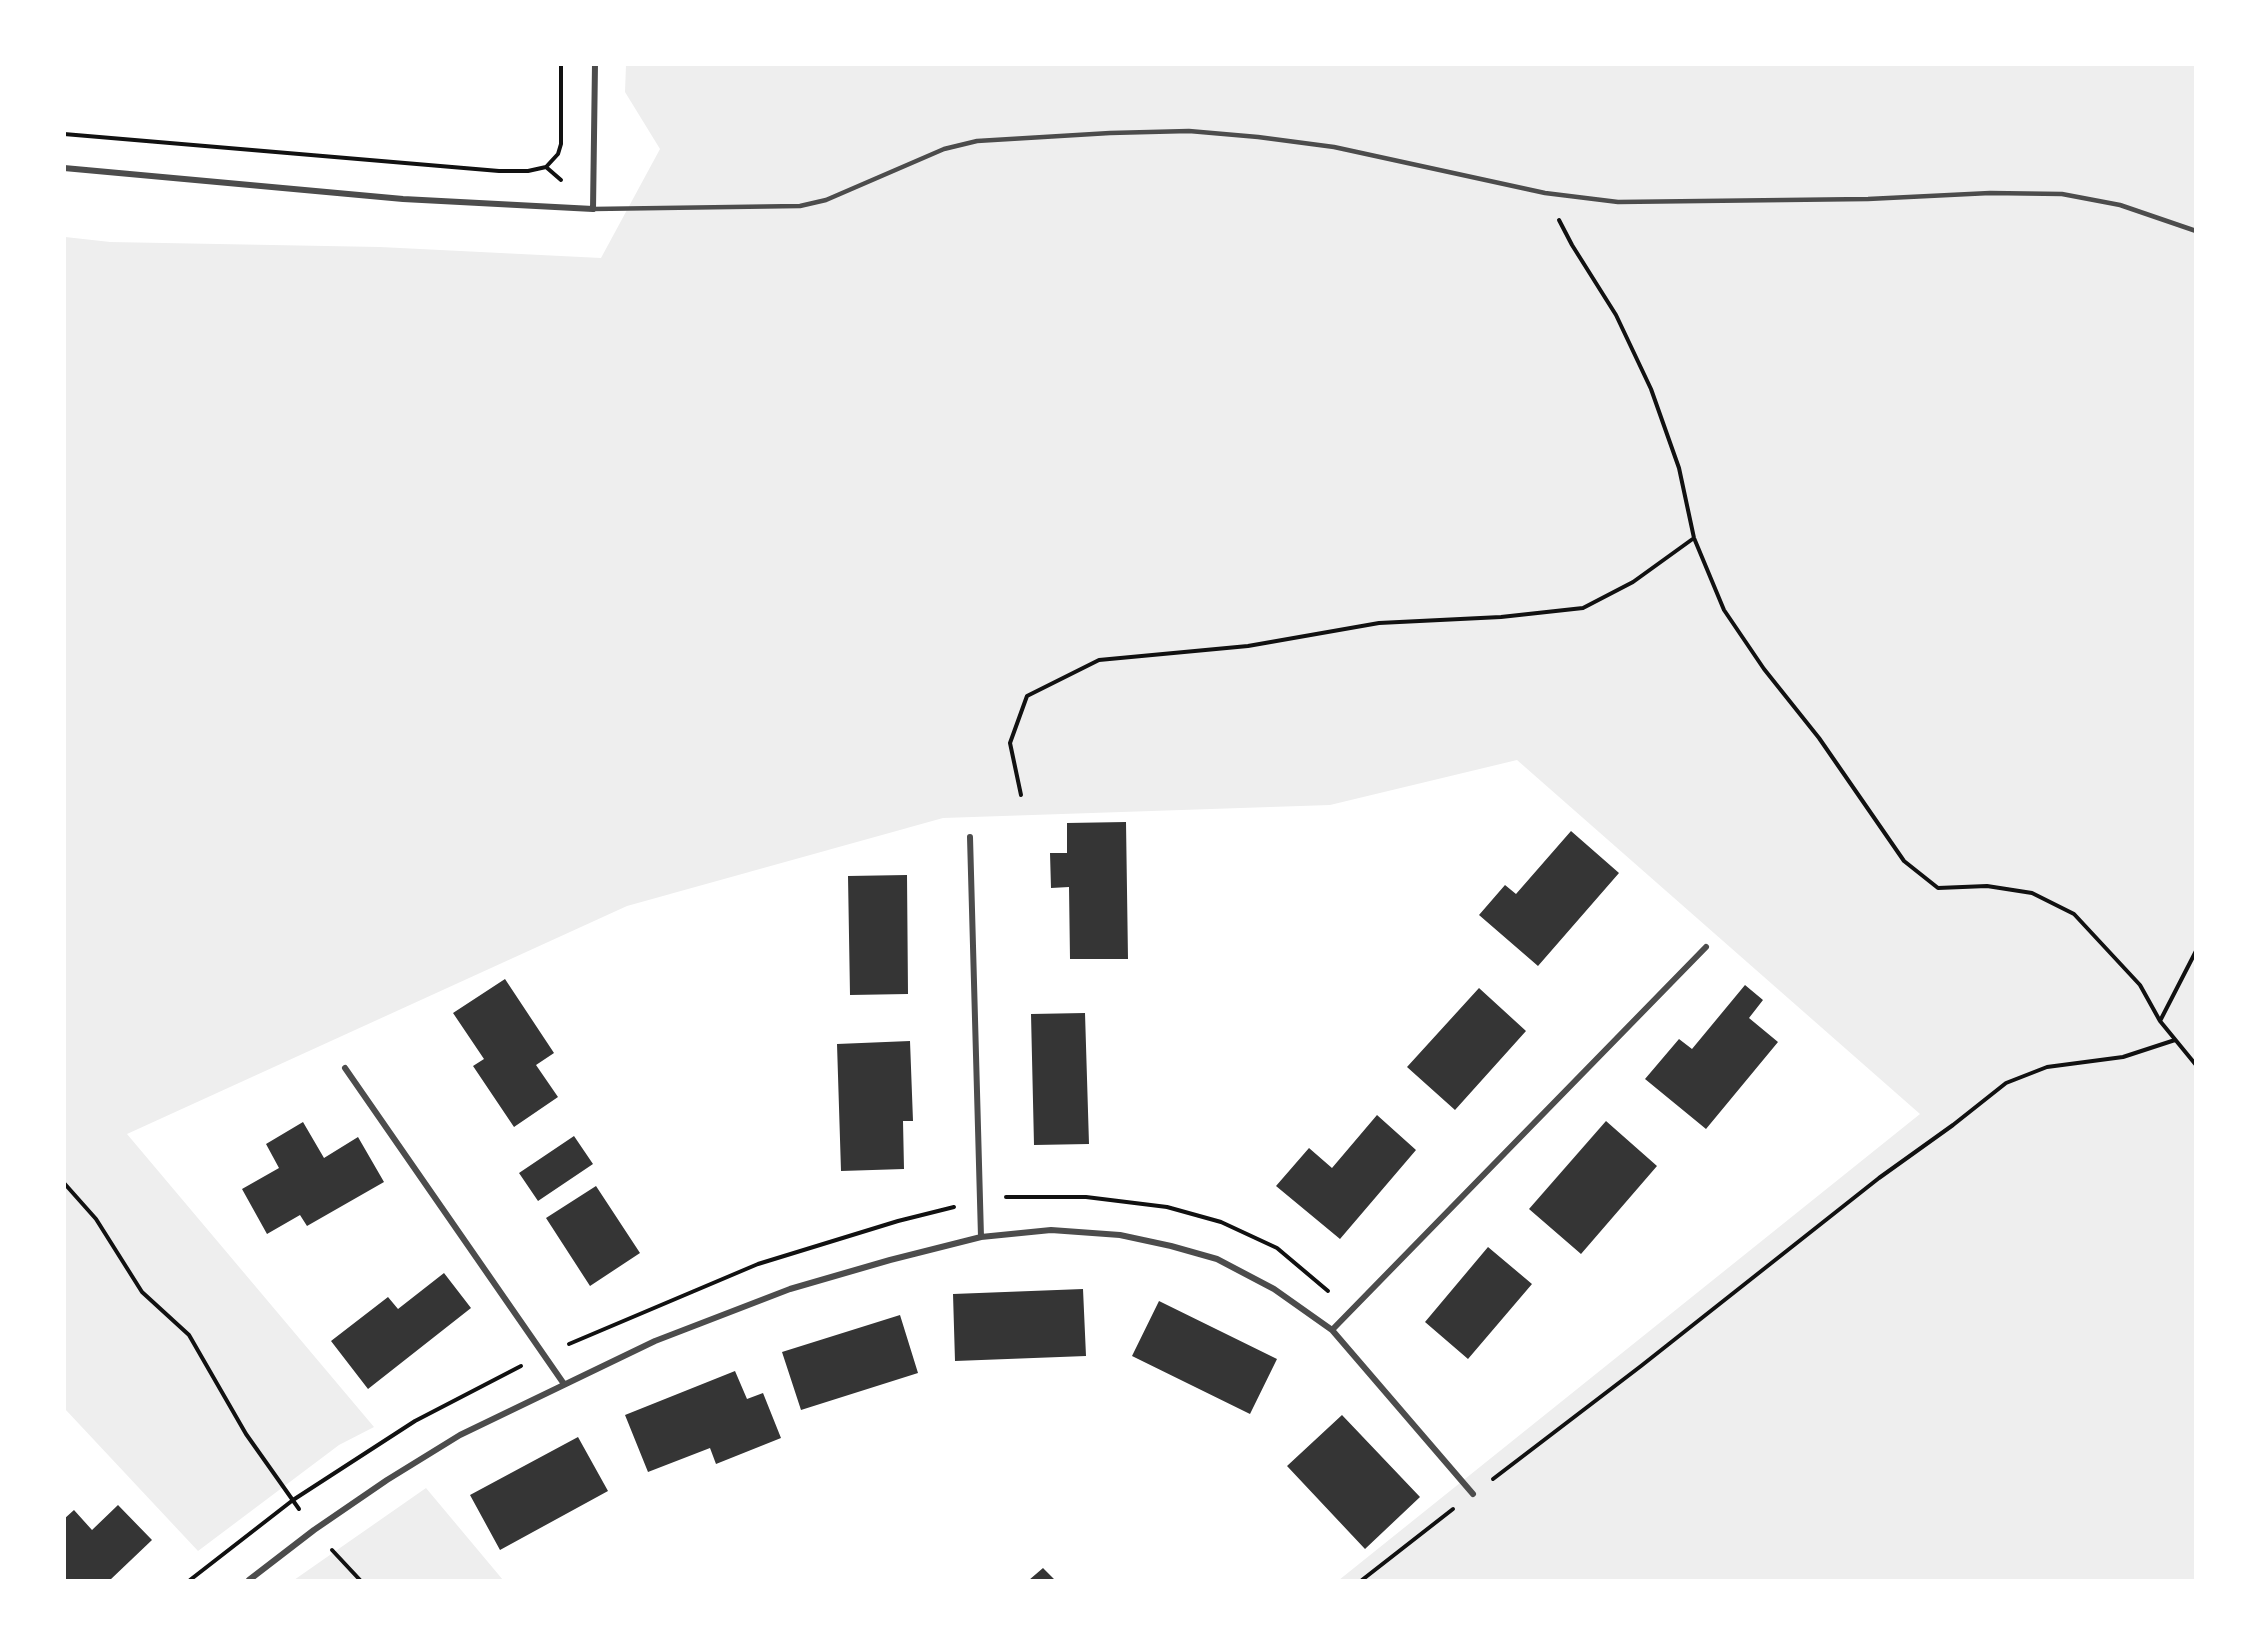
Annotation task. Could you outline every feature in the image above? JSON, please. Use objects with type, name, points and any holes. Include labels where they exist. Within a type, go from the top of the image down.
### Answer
[{"type":"street","points":[[64,168],[403,199],[593,209],[595,64]]},
{"type":"street","points":[[970,837],[981,1237]]},
{"type":"street","points":[[1332,1330],[1706,946]]},
{"type":"street","points":[[345,1068],[564,1384]]},
{"type":"street","points":[[249,1581],[314,1530],[387,1480],[460,1436],[655,1341],[790,1289],[890,1260],[981,1237],[1051,1230],[1120,1235],[1171,1246],[1217,1259],[1274,1289],[1332,1330],[1473,1494]]},
{"type":"lane","points":[[593,209],[800,206],[826,200],[944,149],[978,141],[1189,131],[1334,147],[1545,193],[1618,202],[1868,199],[1990,193],[2062,194],[2120,205],[2196,231]]},
{"type":"path","points":[[64,134],[499,171],[528,171],[546,167],[558,154],[561,144],[561,64]]},
{"type":"path","points":[[1545,193],[1572,245],[1616,315],[1651,389],[1679,468],[1694,538],[1724,610],[1764,669],[1819,738],[1904,861],[1938,888],[1987,886],[2032,893],[2074,915],[2140,985],[2160,1021],[2196,1065]]},
{"type":"path","points":[[1021,795],[1010,742],[1027,696],[1098,660],[1248,646],[1379,623],[1501,617],[1583,608],[1633,582],[1694,538]]},
{"type":"path","points":[[2160,1021],[2196,951]]},
{"type":"path","points":[[1362,1581],[1641,1366],[1879,1178],[1953,1125],[2006,1083],[2047,1067],[2123,1057],[2175,1040]]},
{"type":"path","points":[[64,1183],[96,1219],[142,1292],[189,1335],[246,1434],[314,1530],[360,1581]]},
{"type":"shaded area","points":[[626,65],[2195,65],[2195,1580],[1339,1580],[1920,1114],[1517,760],[1330,805],[943,818],[627,906],[127,1134],[374,1427],[339,1445],[198,1551],[65,1409],[65,237],[110,242],[380,247],[601,258],[660,149],[625,92]]},
{"type":"shaded area","points":[[426,1488],[503,1580],[294,1580]]},
{"type":"building","points":[[1126,822],[1128,959],[1070,959],[1069,887],[1051,888],[1050,853],[1067,853],[1067,823]]},
{"type":"building","points":[[1571,831],[1619,873],[1538,966],[1479,915],[1505,885],[1516,894]]},
{"type":"building","points":[[907,875],[908,994],[850,995],[848,876]]},
{"type":"building","points":[[505,979],[554,1053],[536,1065],[558,1097],[514,1127],[473,1066],[484,1059],[453,1013]]},
{"type":"building","points":[[1745,985],[1763,1000],[1749,1018],[1778,1042],[1706,1129],[1645,1079],[1679,1039],[1692,1049]]},
{"type":"building","points":[[1479,988],[1526,1031],[1455,1110],[1407,1067]]},
{"type":"building","points":[[1085,1013],[1089,1144],[1034,1145],[1031,1014]]},
{"type":"building","points":[[910,1041],[913,1121],[903,1121],[904,1169],[841,1171],[837,1044]]},
{"type":"building","points":[[1377,1115],[1416,1150],[1340,1239],[1276,1186],[1309,1148],[1332,1168]]},
{"type":"building","points":[[1606,1121],[1657,1166],[1581,1254],[1529,1209]]},
{"type":"building","points":[[303,1122],[324,1158],[358,1137],[384,1182],[307,1226],[300,1215],[267,1234],[242,1189],[279,1168],[266,1144]]},
{"type":"building","points":[[574,1136],[593,1164],[538,1201],[519,1173]]},
{"type":"building","points":[[596,1186],[640,1253],[590,1286],[546,1218]]},
{"type":"building","points":[[1488,1247],[1532,1284],[1468,1359],[1425,1322]]},
{"type":"building","points":[[444,1273],[471,1308],[368,1389],[331,1341],[388,1297],[398,1309]]},
{"type":"building","points":[[1083,1289],[1086,1356],[955,1361],[953,1294]]},
{"type":"building","points":[[1159,1301],[1277,1359],[1250,1414],[1132,1356]]},
{"type":"building","points":[[900,1315],[918,1373],[801,1410],[782,1352]]},
{"type":"building","points":[[735,1371],[747,1399],[763,1393],[781,1438],[716,1464],[710,1448],[648,1472],[625,1415]]},
{"type":"building","points":[[1342,1415],[1420,1497],[1365,1549],[1287,1466]]},
{"type":"building","points":[[578,1437],[608,1491],[500,1550],[470,1495]]},
{"type":"building","points":[[118,1505],[152,1540],[110,1580],[64,1580],[64,1519],[74,1510],[92,1530]]},
{"type":"building","points":[[1043,1568],[1055,1580],[1029,1580]]}]
